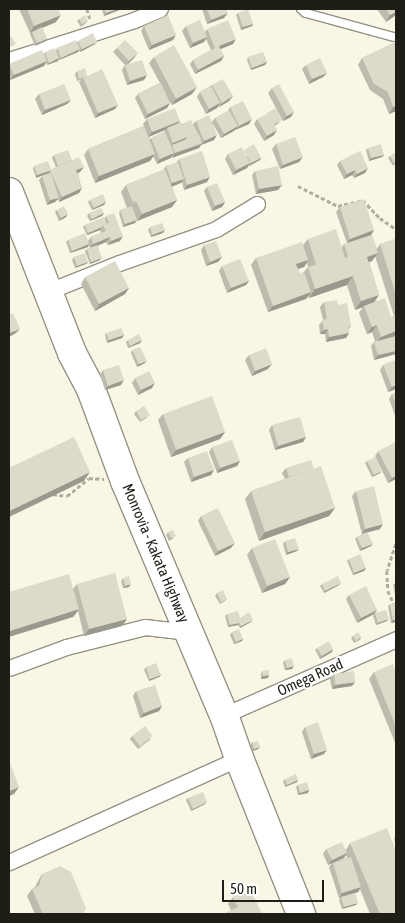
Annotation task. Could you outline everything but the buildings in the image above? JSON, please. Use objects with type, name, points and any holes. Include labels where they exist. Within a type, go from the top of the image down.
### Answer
[{"type":"highway","name":"Monrovia - Kakata Highway","points":[[9,192],[72,353],[90,389],[125,481],[224,715],[239,758],[301,914]]},
{"type":"street","points":[[9,60],[134,20],[160,9]]},
{"type":"street","points":[[49,291],[119,263],[216,229],[257,204]]},
{"type":"street","points":[[9,668],[66,647],[146,627],[189,632]]},
{"type":"street","name":"Omega Road","points":[[224,715],[396,640]]},
{"type":"street","points":[[9,862],[239,758]]},
{"type":"lane","points":[[301,9],[306,13],[394,37]]},
{"type":"path","points":[[298,186],[338,206],[363,200],[380,218],[396,228]]},
{"type":"path","points":[[44,493],[67,496],[89,478],[125,481]]},
{"type":"path","points":[[396,544],[387,571],[388,591],[396,608]]}]
